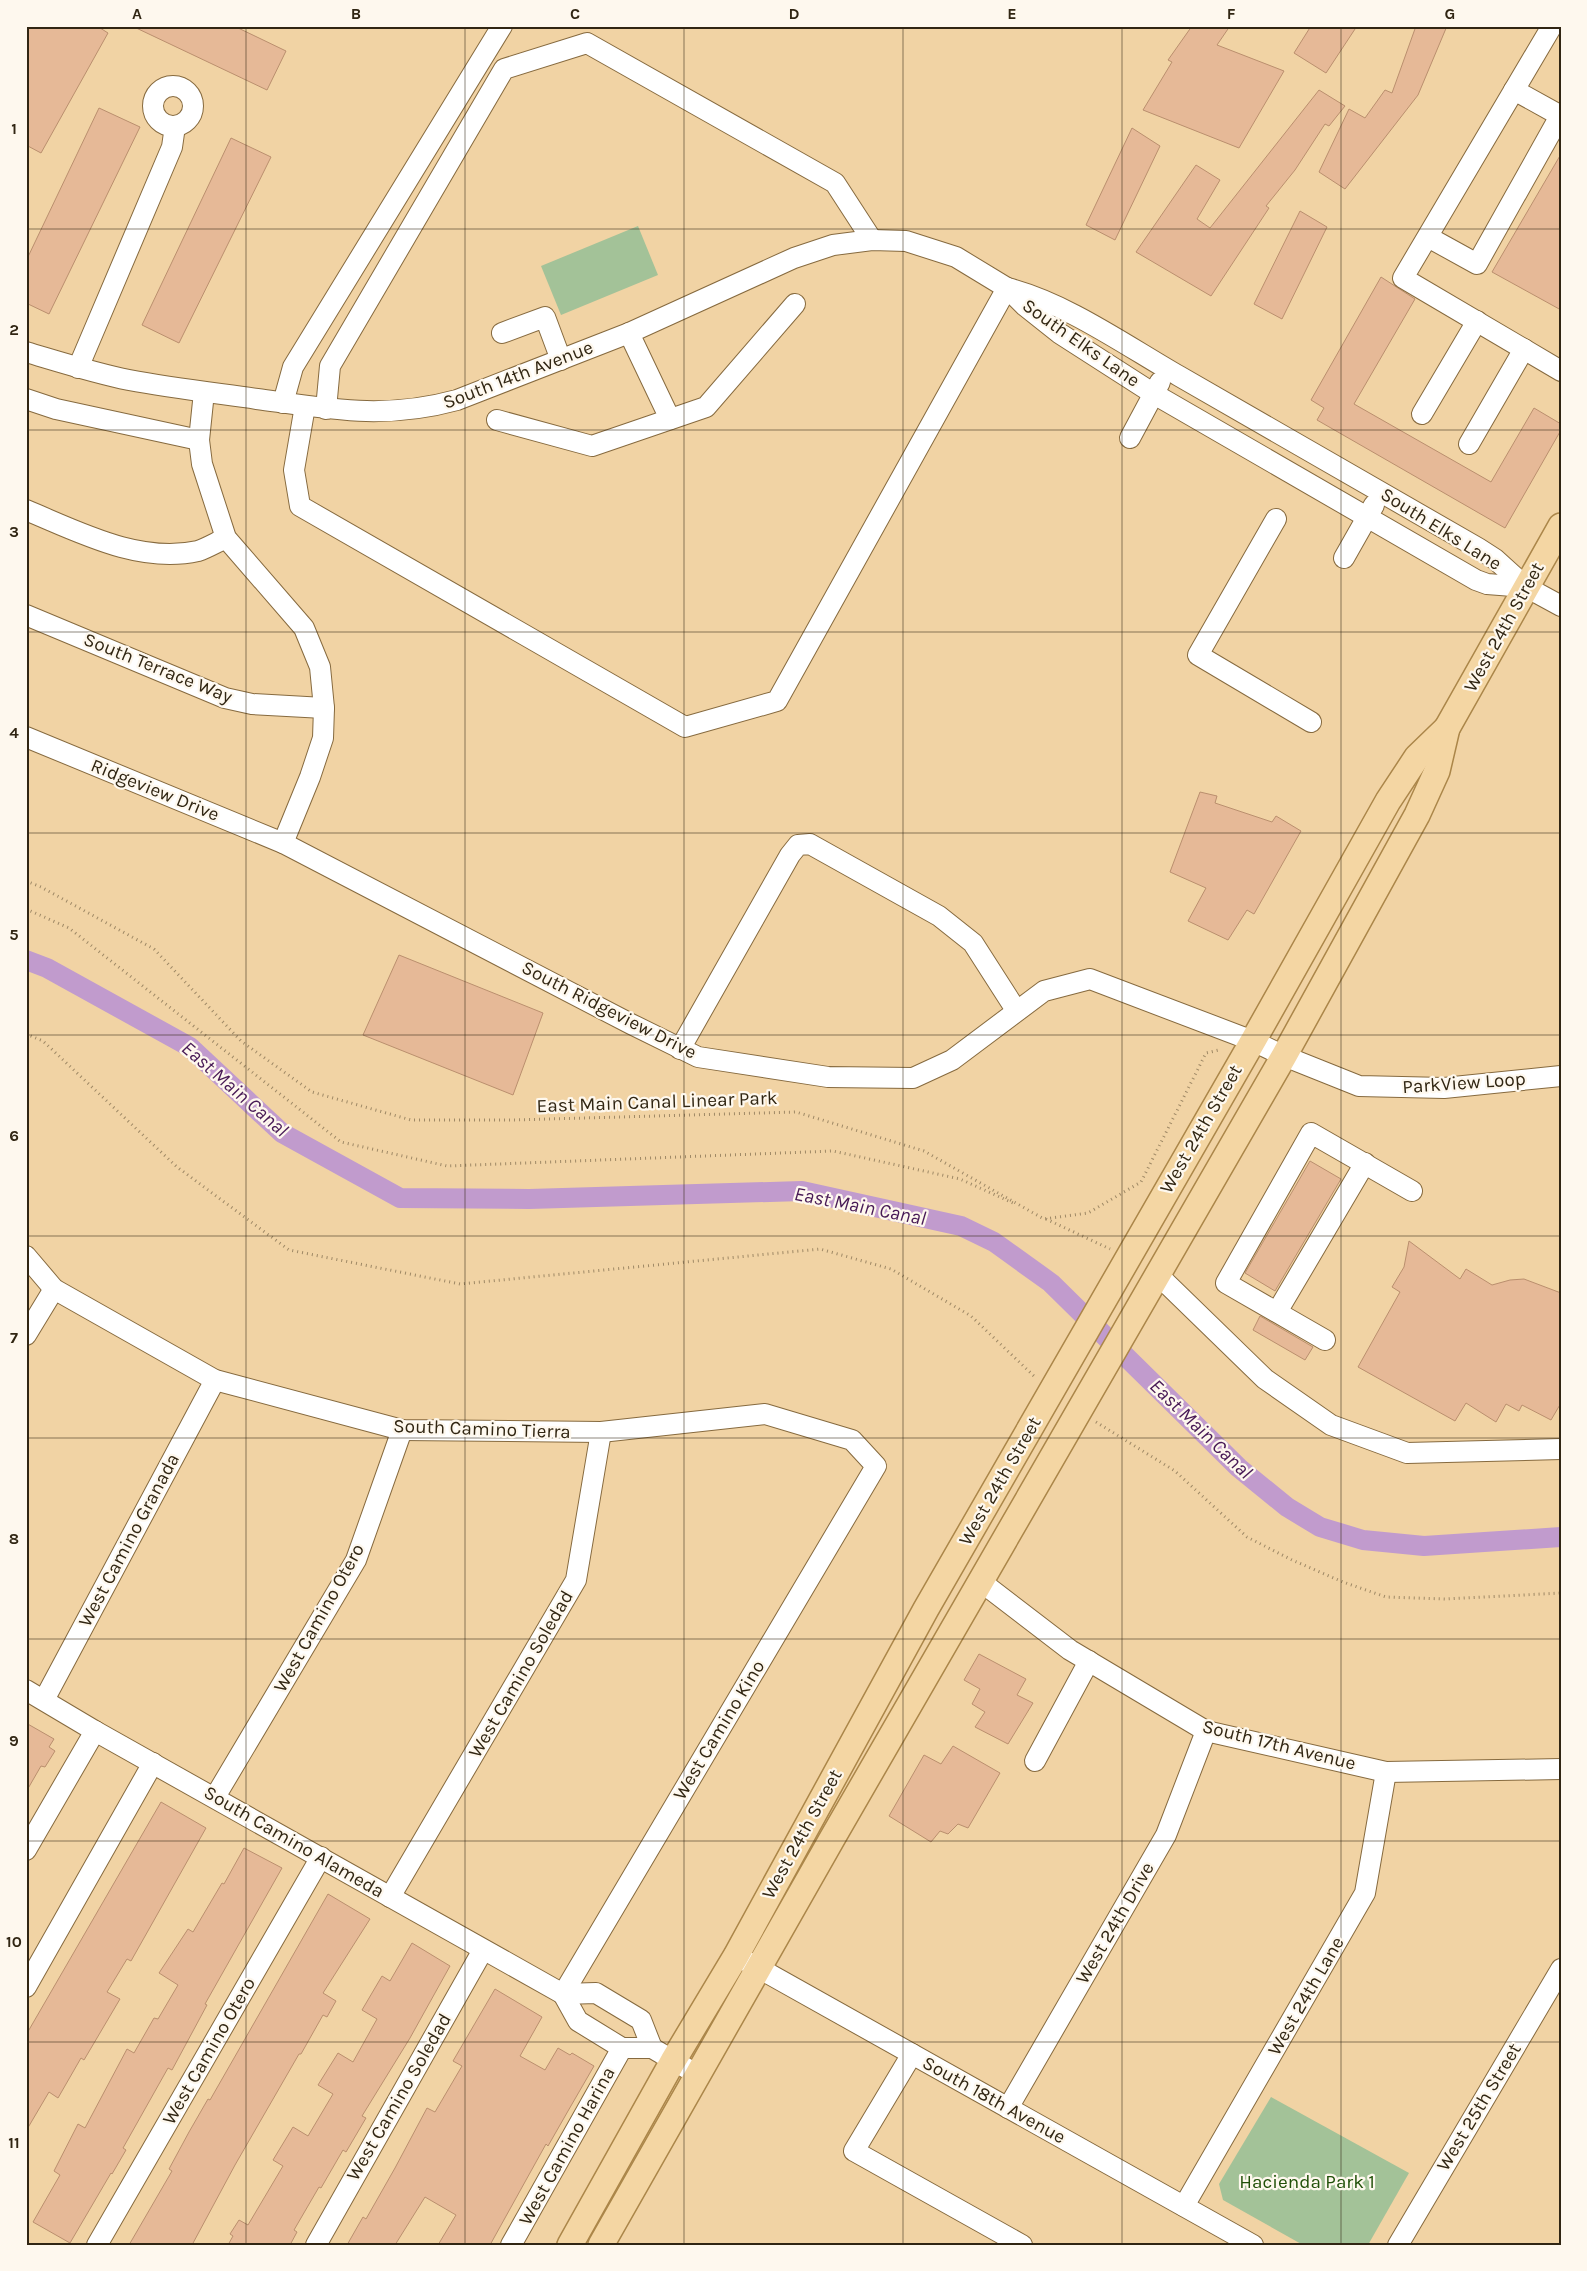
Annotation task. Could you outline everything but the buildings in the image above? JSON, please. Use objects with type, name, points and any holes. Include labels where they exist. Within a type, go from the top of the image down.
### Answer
[{"type":"main road","name":"West 24th Street","points":[[600,2245],[980,1581],[1284,1056],[1417,816],[1437,771],[1447,728],[1561,526]]},
{"type":"main road","name":"West 24th Street","points":[[570,2245],[673,2060],[736,1956],[926,1609],[1253,1041],[1388,801],[1417,757],[1447,728]]},
{"type":"main road","points":[[980,1581],[972,1567],[974,1554],[1019,1472],[1024,1440]]},
{"type":"street","points":[[283,403],[293,367],[502,26]]},
{"type":"street","points":[[1553,36],[1514,90],[1403,278],[1561,370]]},
{"type":"street","points":[[326,409],[330,366],[504,69],[587,43],[835,183],[872,240]]},
{"type":"street","points":[[1428,237],[1477,264],[1561,116],[1514,90]]},
{"type":"street","points":[[78,368],[172,147],[175,126]]},
{"type":"street","name":"South 14th Avenue","points":[[26,352],[78,368],[128,380],[326,409],[374,412],[430,408],[457,400],[629,333],[794,258],[833,245],[872,240],[906,241]]},
{"type":"street","name":"South Elks Lane","points":[[906,241],[956,257],[1007,288],[1025,306],[1059,333],[1154,394],[1476,580],[1487,584],[1526,587]]},
{"type":"street","points":[[305,406],[294,470],[300,506],[685,727],[777,701],[1007,288]]},
{"type":"street","name":"South Elks Lane","points":[[1007,288],[1034,295],[1047,301],[1382,492],[1478,548],[1494,559],[1526,587]]},
{"type":"street","points":[[497,420],[592,446],[706,407],[795,304]]},
{"type":"street","points":[[502,333],[545,317],[561,360]]},
{"type":"street","points":[[1422,414],[1477,321]]},
{"type":"street","points":[[629,333],[670,419]]},
{"type":"street","points":[[1469,444],[1524,349]]},
{"type":"street","points":[[1130,438],[1167,369]]},
{"type":"street","points":[[204,392],[199,440],[202,464],[226,538],[304,628],[320,667],[324,708],[323,738],[310,777],[283,843]]},
{"type":"street","points":[[26,400],[56,409],[199,440]]},
{"type":"street","points":[[1344,558],[1382,492]]},
{"type":"street","points":[[26,510],[112,544],[152,553],[173,555],[200,550],[226,538]]},
{"type":"street","points":[[1276,520],[1198,655],[1311,722]]},
{"type":"street","points":[[1526,587],[1561,606]]},
{"type":"street","name":"South Terrace Way","points":[[26,614],[225,698],[252,704],[324,708]]},
{"type":"street","name":"Ridgeview Drive","points":[[26,738],[283,843]]},
{"type":"street","name":"South Ridgeview Drive","points":[[283,843],[698,1057],[828,1077],[913,1078],[952,1060],[1016,1010],[1044,991],[1090,978],[1253,1041]]},
{"type":"street","points":[[680,1049],[790,855],[798,845],[810,844],[939,916],[973,943],[1016,1010]]},
{"type":"street","name":"ParkView Loop","points":[[1253,1041],[1284,1056],[1359,1086],[1444,1088],[1561,1076]]},
{"type":"street","points":[[1325,1340],[1226,1283],[1311,1133],[1412,1191]]},
{"type":"street","points":[[1277,1312],[1365,1163]]},
{"type":"street","name":"South Camino Tierra","points":[[26,1256],[54,1289],[214,1380],[402,1430],[601,1432],[765,1414],[852,1440],[876,1466]]},
{"type":"street","points":[[1157,1274],[1265,1379],[1331,1425],[1407,1452],[1561,1449]]},
{"type":"street","points":[[26,1335],[54,1289]]},
{"type":"street","name":"West Camino Granada","points":[[44,1700],[214,1380]]},
{"type":"street","name":"West Camino Otero","points":[[215,1797],[356,1560],[402,1430]]},
{"type":"street","name":"West Camino Soledad","points":[[390,1897],[576,1580],[601,1432]]},
{"type":"street","name":"West Camino Kino","points":[[563,1994],[876,1466]]},
{"type":"street","name":"South 17th Avenue","points":[[980,1581],[1070,1650],[1206,1731],[1386,1772],[1561,1768]]},
{"type":"street","points":[[1035,1761],[1089,1661]]},
{"type":"street","name":"South Camino Alameda","points":[[26,1690],[95,1731],[563,1994]]},
{"type":"street","points":[[26,1850],[95,1731]]},
{"type":"street","name":"West 24th Drive","points":[[1008,2108],[1166,1835],[1206,1731]]},
{"type":"street","points":[[26,1986],[153,1763]]},
{"type":"street","name":"West 24th Lane","points":[[1184,2206],[1366,1893],[1386,1772]]},
{"type":"street","name":"West Camino Otero","points":[[97,2245],[321,1857]]},
{"type":"street","name":"West Camino Soledad","points":[[316,2245],[483,1950]]},
{"type":"street","name":"South 18th Avenue","points":[[736,1956],[1253,2245]]},
{"type":"street","name":"West 25th Street","points":[[1398,2245],[1561,1969]]},
{"type":"street","points":[[652,2048],[641,2020],[596,1993],[563,1994],[578,2021],[622,2048],[652,2048],[698,2075]]},
{"type":"street","name":"West Camino Harina","points":[[511,2245],[622,2048]]},
{"type":"street","points":[[912,2054],[854,2151],[1022,2245]]},
{"type":"path","name":"East Main Canal Linear Park","points":[[26,881],[41,887],[154,949],[241,1041],[312,1092],[411,1120],[514,1120],[796,1112],[924,1151],[1044,1219],[1088,1213],[1141,1182],[1206,1053],[1253,1041]]},
{"type":"path","points":[[26,909],[69,928],[341,1142],[447,1166],[833,1151],[960,1178],[1127,1257]]},
{"type":"path","points":[[26,1034],[43,1041],[177,1167],[289,1250],[460,1284],[820,1249],[891,1269],[971,1316],[1051,1391]]},
{"type":"path","points":[[1078,1411],[1175,1471],[1247,1537],[1292,1560],[1343,1582],[1386,1597],[1445,1599],[1561,1593]]},
{"type":"green space","points":[[638,226],[658,275],[561,315],[541,266]]},
{"type":"green space","name":"Hacienda Park 1","points":[[1271,2097],[1409,2173],[1368,2245],[1303,2245],[1223,2200],[1219,2184]]},
{"type":"waterway","name":"East Main Canal","points":[[26,960],[47,968],[190,1047],[282,1133],[400,1198],[529,1199],[802,1191],[961,1226],[994,1242],[1051,1283],[1239,1468],[1287,1507],[1320,1527],[1363,1540],[1424,1546],[1561,1537]]}]
